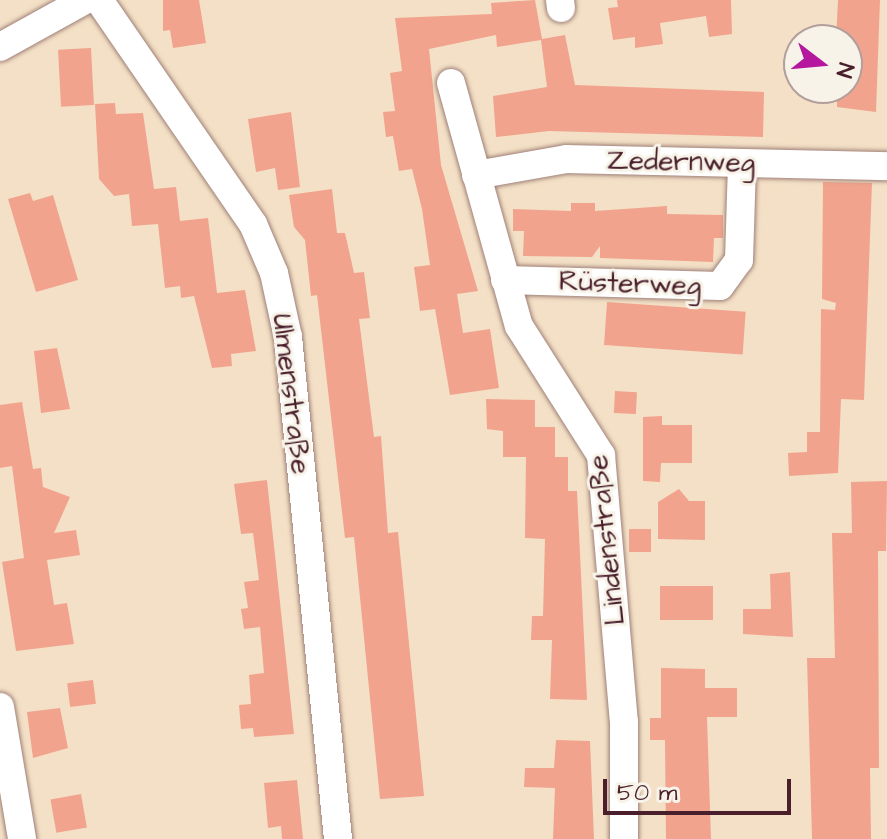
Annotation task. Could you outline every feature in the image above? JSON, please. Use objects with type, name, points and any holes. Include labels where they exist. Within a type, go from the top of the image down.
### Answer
[{"type":"street","points":[[0,47],[85,0]]},
{"type":"street","name":"Ulmenstraße","points":[[99,0],[253,224],[274,273],[288,337],[338,839]]},
{"type":"street","name":"Lindenstraße","points":[[451,83],[505,280],[533,357],[592,431],[601,455],[624,722],[624,839]]},
{"type":"street","name":"Zedernweg","points":[[476,175],[567,159],[887,166]]},
{"type":"street","name":"Rüsterweg","points":[[505,280],[720,286],[739,260],[742,164]]},
{"type":"street","points":[[0,707],[22,839]]},
{"type":"building","points":[[163,0],[199,0],[206,43],[173,48],[170,30],[163,31]]},
{"type":"building","points":[[535,0],[542,39],[565,35],[575,85],[764,92],[763,137],[549,131],[496,137],[493,96],[547,87],[541,40],[497,47],[496,35],[429,49],[441,165],[478,291],[457,294],[463,333],[490,329],[499,388],[450,395],[435,309],[420,311],[414,267],[430,265],[422,209],[412,169],[399,171],[393,136],[386,137],[383,112],[395,111],[390,73],[402,71],[395,18],[492,14],[491,3]]},
{"type":"building","points":[[617,0],[731,0],[732,34],[709,37],[706,16],[660,23],[663,44],[635,48],[635,37],[613,40],[608,8],[618,7]]},
{"type":"building","points":[[838,0],[880,0],[876,112],[837,107],[837,104],[863,104],[863,24],[837,24]]},
{"type":"building","points":[[91,48],[94,105],[61,107],[58,50]]},
{"type":"building","points":[[115,103],[116,114],[143,113],[154,189],[176,187],[180,221],[208,218],[217,293],[245,290],[256,351],[231,354],[232,366],[212,368],[194,296],[181,298],[180,286],[165,288],[158,224],[132,226],[129,194],[114,196],[99,179],[95,104]]},
{"type":"building","points":[[291,112],[300,187],[278,190],[275,168],[256,172],[248,119]]},
{"type":"building","points":[[823,182],[872,183],[864,400],[841,399],[838,473],[789,476],[788,453],[807,452],[807,432],[820,432],[821,309],[835,310],[836,303],[822,299]]},
{"type":"building","points":[[332,189],[337,233],[345,233],[354,273],[364,272],[370,318],[359,319],[374,437],[381,436],[388,533],[398,532],[424,796],[380,799],[354,537],[345,538],[317,295],[311,296],[305,240],[294,227],[289,195]]},
{"type":"building","points":[[30,193],[33,201],[53,195],[78,280],[36,292],[8,199]]},
{"type":"building","points":[[571,203],[595,203],[595,211],[667,206],[667,214],[723,215],[723,238],[714,238],[713,262],[600,258],[600,246],[592,257],[523,256],[524,231],[513,231],[513,209],[571,211]]},
{"type":"building","points":[[607,302],[746,312],[743,355],[604,345]]},
{"type":"building","points":[[57,348],[70,409],[41,413],[34,351]]},
{"type":"building","points":[[615,391],[637,392],[636,414],[614,413]]},
{"type":"building","points":[[486,399],[535,400],[535,427],[555,427],[555,457],[568,457],[568,491],[577,491],[587,700],[550,699],[552,640],[531,640],[532,616],[543,616],[545,539],[525,538],[526,457],[503,457],[503,431],[487,429]]},
{"type":"building","points":[[22,402],[33,469],[41,468],[43,487],[70,497],[54,533],[76,530],[80,555],[47,560],[54,605],[67,603],[74,644],[16,651],[2,562],[24,558],[12,466],[0,468],[0,405]]},
{"type":"building","points":[[662,416],[662,425],[692,425],[692,463],[661,463],[660,482],[643,481],[643,417]]},
{"type":"building","points":[[267,480],[294,734],[254,737],[253,728],[241,729],[239,705],[251,704],[249,675],[264,673],[260,627],[244,629],[241,609],[248,608],[244,582],[259,580],[253,533],[241,534],[234,484]]},
{"type":"building","points":[[887,481],[886,551],[878,551],[879,768],[870,768],[871,839],[812,839],[807,658],[835,658],[832,533],[852,533],[851,482]]},
{"type":"building","points":[[679,489],[689,501],[705,501],[705,540],[658,539],[658,502]]},
{"type":"building","points":[[629,529],[651,529],[651,552],[629,552]]},
{"type":"building","points":[[790,572],[793,637],[743,634],[743,609],[771,609],[770,574]]},
{"type":"building","points":[[660,586],[713,586],[713,620],[660,620]]},
{"type":"building","points":[[661,668],[705,669],[705,688],[737,688],[737,717],[707,717],[711,839],[666,839],[665,740],[650,740],[650,718],[661,718]]},
{"type":"building","points":[[93,680],[96,704],[70,707],[67,683]]},
{"type":"building","points":[[60,708],[68,748],[33,758],[27,712]]},
{"type":"building","points":[[556,740],[590,741],[594,839],[553,839],[555,788],[524,787],[525,768],[554,768]]},
{"type":"building","points":[[297,780],[303,839],[282,839],[281,826],[268,828],[264,783]]},
{"type":"building","points":[[81,794],[87,827],[56,833],[50,799]]}]
